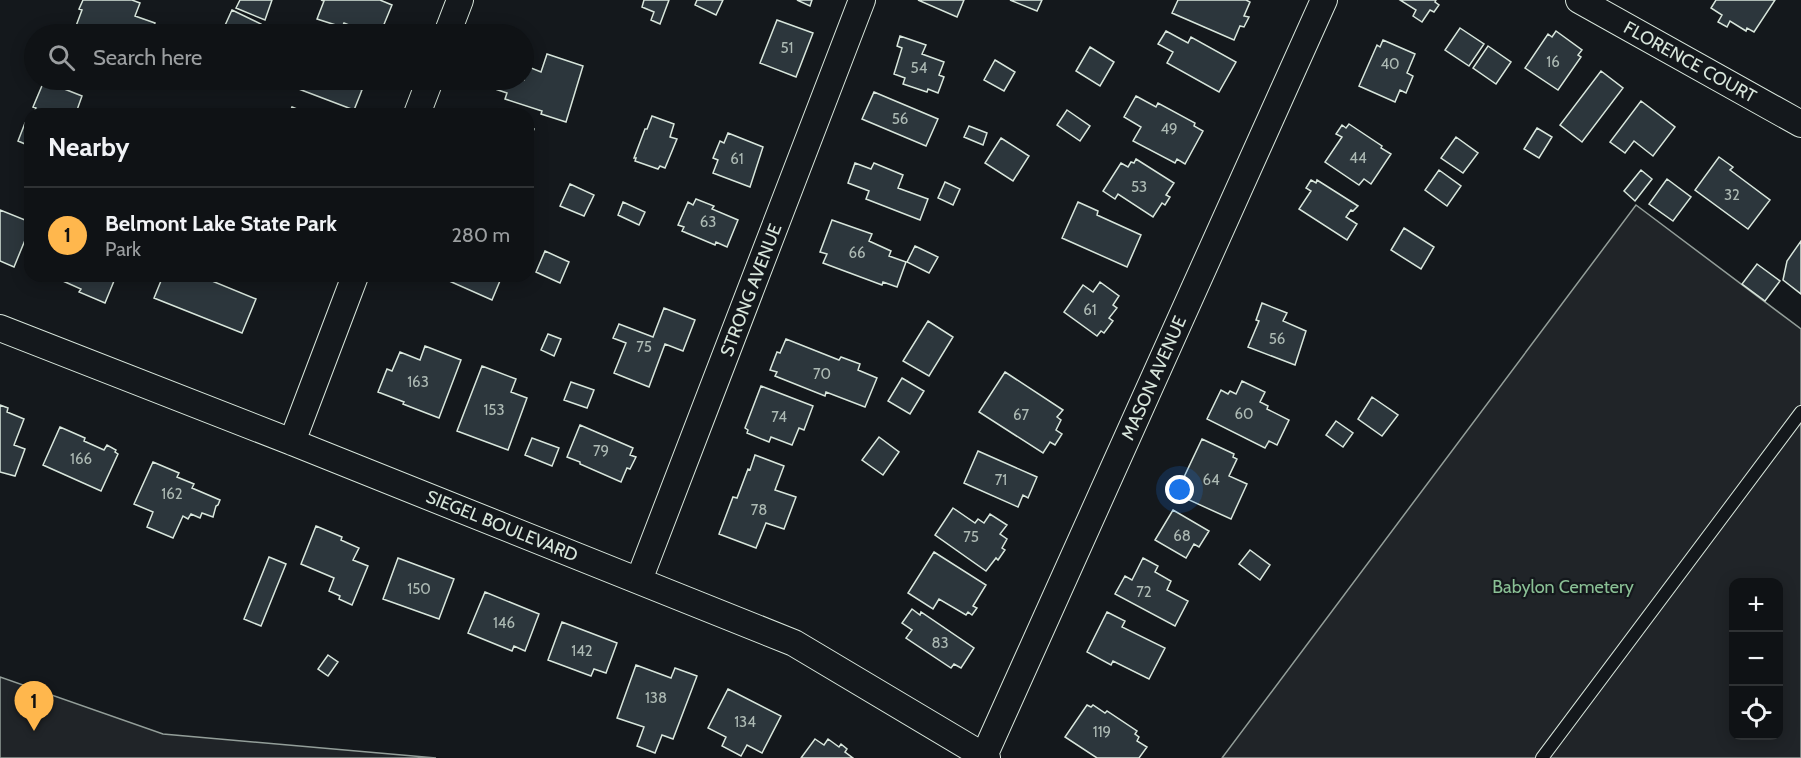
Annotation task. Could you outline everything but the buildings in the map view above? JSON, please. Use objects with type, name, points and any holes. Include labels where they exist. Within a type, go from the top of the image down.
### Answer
[{"type":"street","points":[[451,24],[460,0]]},
{"type":"street","name":"STRONG AVENUE","points":[[639,580],[862,0]]},
{"type":"street","name":"MASON AVENUE","points":[[986,757],[1324,0]]},
{"type":"street","name":"FLORENCE COURT","points":[[1579,0],[1801,124]]},
{"type":"street","points":[[419,108],[426,90]]},
{"type":"street","points":[[292,442],[353,282]]},
{"type":"street","name":"SIEGEL BOULEVARD","points":[[0,328],[794,643],[986,757]]},
{"type":"lane","points":[[1542,758],[1801,412]]},
{"type":"green space","name":"Babylon Cemetery","points":[[1636,205],[1801,329],[1801,758],[1222,758]]},
{"type":"green space","points":[[0,677],[163,734],[436,758],[0,758]]},
{"type":"place","name":"Belmont Lake State Park","points":[[34,731]]}]
